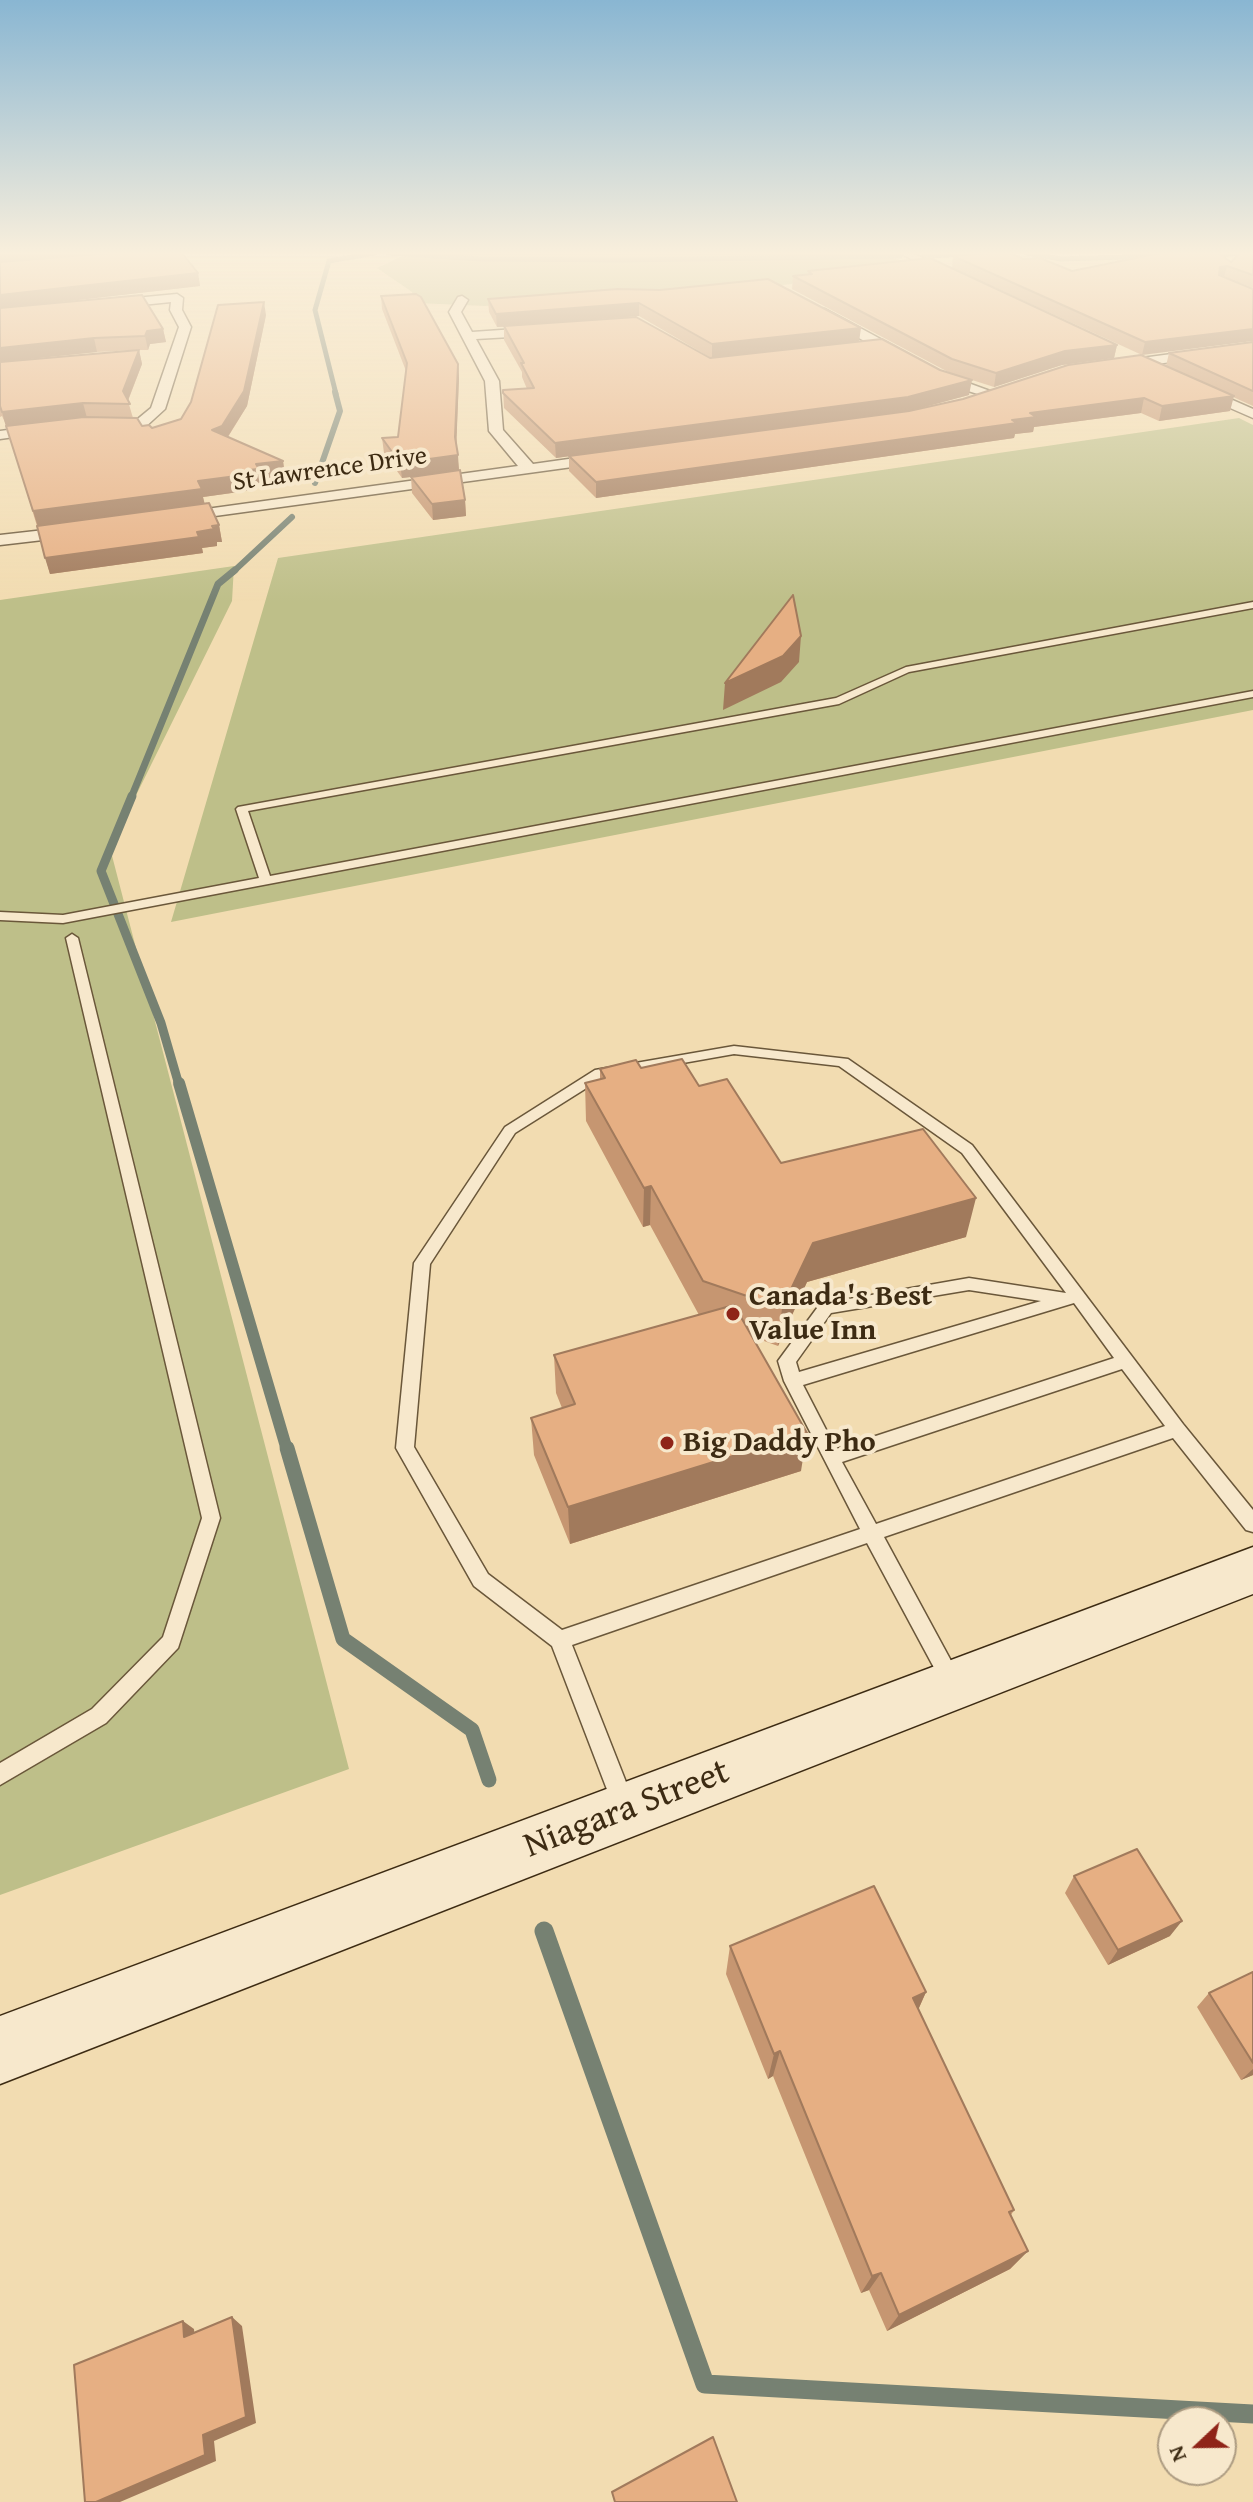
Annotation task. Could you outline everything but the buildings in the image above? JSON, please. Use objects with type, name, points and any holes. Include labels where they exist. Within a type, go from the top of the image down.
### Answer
[{"type":"main road","name":"Niagara Street","points":[[0,2050],[1253,1570]]},
{"type":"street","points":[[87,425],[137,427],[158,409],[171,370]]},
{"type":"street","points":[[484,370],[495,392],[496,431],[529,469]]},
{"type":"street","points":[[927,370],[944,379],[1002,392],[968,403]]},
{"type":"street","points":[[1155,370],[1167,375]]},
{"type":"street","points":[[1181,382],[1253,414]]},
{"type":"street","points":[[0,435],[65,427]]},
{"type":"street","name":"St Lawrence Drive","points":[[158,520],[624,456]]},
{"type":"street","points":[[0,540],[95,529]]},
{"type":"lane","points":[[266,881],[242,809],[839,701],[906,670],[1253,605]]},
{"type":"lane","points":[[0,916],[63,919],[1253,694]]},
{"type":"lane","points":[[0,1775],[99,1716],[171,1642],[211,1518],[72,938]]},
{"type":"lane","points":[[627,1810],[560,1640],[481,1580],[405,1448],[422,1263],[510,1130],[600,1073],[734,1050],[843,1062],[967,1149],[1073,1298],[1253,1524]]},
{"type":"lane","points":[[954,1685],[831,1458],[793,1381],[787,1361],[826,1308],[969,1284],[1073,1298]]},
{"type":"lane","points":[[793,1381],[1073,1298]]},
{"type":"lane","points":[[831,1458],[1126,1361]]},
{"type":"lane","points":[[560,1640],[1177,1429]]},
{"type":"green space","points":[[1239,418],[1253,425],[1253,710],[171,922],[278,558]]},
{"type":"green space","points":[[234,566],[232,601],[110,848],[349,1769],[0,1895],[0,600]]},
{"type":"waterway","points":[[330,370],[336,394]]},
{"type":"waterway","points":[[315,483],[340,411],[335,392]]},
{"type":"waterway","points":[[233,572],[292,517]]},
{"type":"waterway","points":[[131,798],[218,584],[235,570]]},
{"type":"waterway","points":[[132,796],[101,871],[161,1023],[179,1085]]},
{"type":"waterway","points":[[179,1083],[287,1450]]},
{"type":"waterway","points":[[287,1448],[343,1639],[472,1730],[489,1780]]},
{"type":"waterway","points":[[544,1931],[705,2384],[1253,2414]]},
{"type":"place","name":"Canada's Best Value Inn","points":[[733,1314]]},
{"type":"place","name":"Big Daddy Pho","points":[[667,1443]]}]
